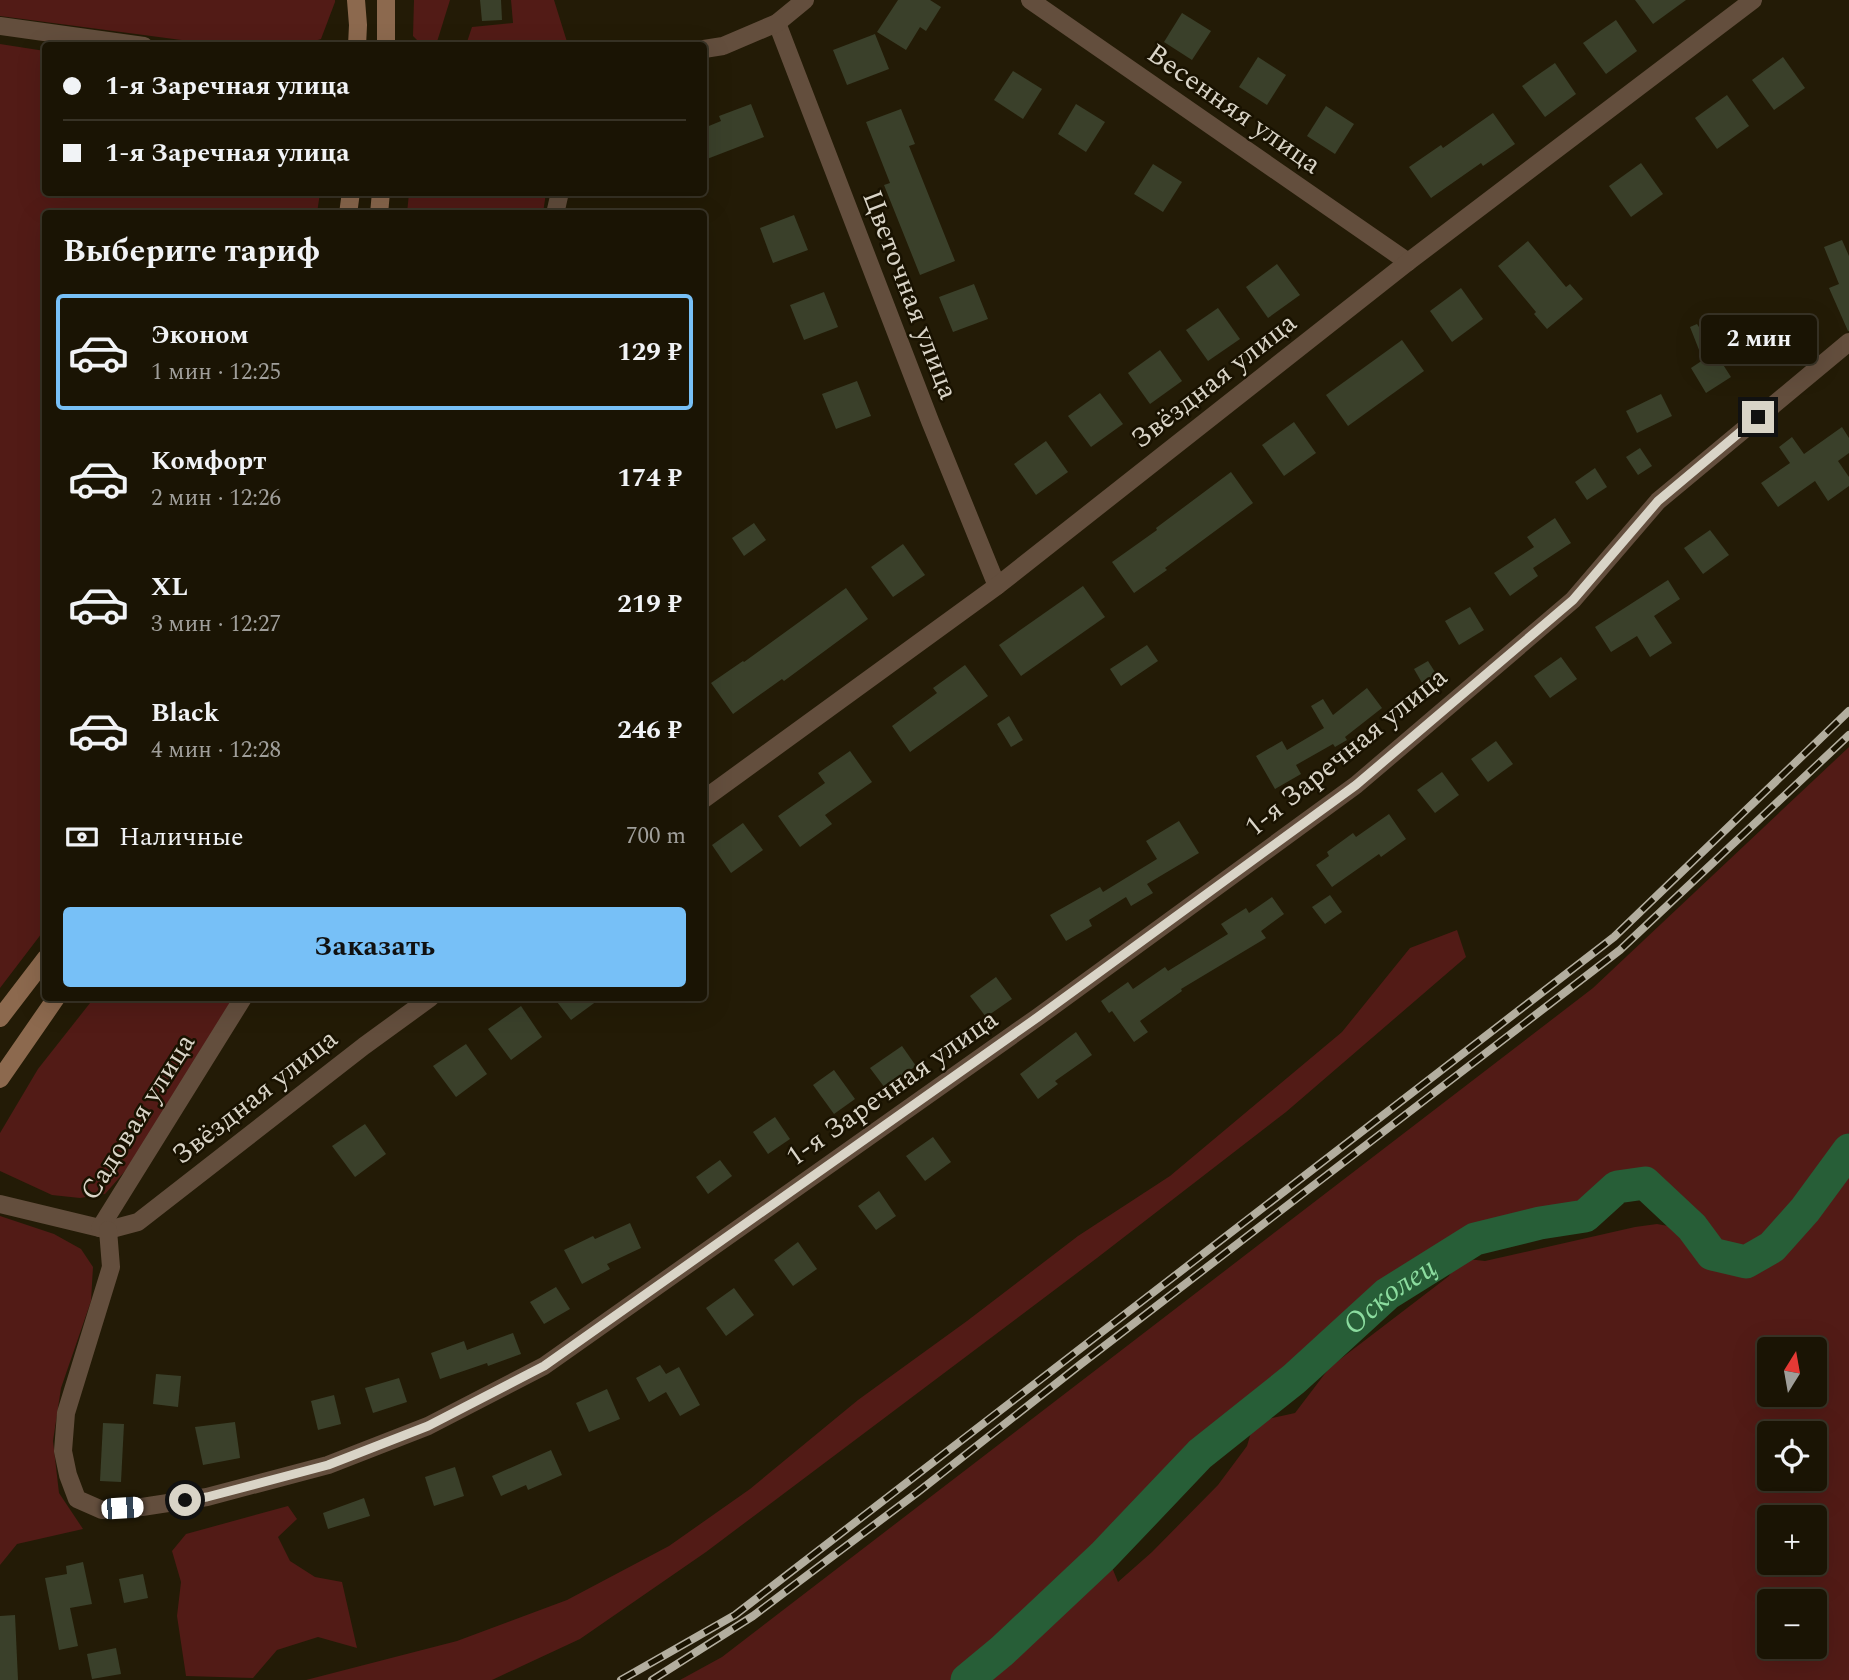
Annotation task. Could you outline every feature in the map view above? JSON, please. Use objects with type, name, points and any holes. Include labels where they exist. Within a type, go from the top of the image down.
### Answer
[{"type":"main road","points":[[356,0],[357,42]]},
{"type":"main road","points":[[386,0],[386,42]]},
{"type":"main road","points":[[0,1018],[42,963]]},
{"type":"main road","points":[[0,1079],[54,1001]]},
{"type":"street","points":[[707,49],[723,46],[777,23],[805,0]]},
{"type":"street","name":"Весенняя улица","points":[[1030,0],[1408,262]]},
{"type":"street","name":"Звёздная улица","points":[[707,797],[997,586],[1408,262],[1753,0]]},
{"type":"street","name":"Цветочная улица","points":[[777,23],[925,408],[997,586]]},
{"type":"street","points":[[0,26],[115,42]]},
{"type":"street","name":"1-я Заречная улица","points":[[104,1229],[110,1267],[66,1413],[63,1451],[77,1499],[102,1510],[207,1497],[328,1465],[428,1426],[544,1366],[1038,1017],[1356,785],[1573,600],[1658,501],[1849,342]]},
{"type":"street","name":"Садовая улица","points":[[104,1229],[241,1001]]},
{"type":"street","name":"Звёздная улица","points":[[104,1229],[138,1222],[426,1001]]},
{"type":"street","points":[[0,1204],[104,1229]]},
{"type":"shaded area","points":[[0,0],[335,0],[321,39],[312,42],[196,42],[0,16]]},
{"type":"shaded area","points":[[414,0],[450,0],[437,42],[419,42],[413,36]]},
{"type":"shaded area","points":[[511,0],[554,0],[567,42],[467,42],[472,27],[513,23]]},
{"type":"shaded area","points":[[0,44],[42,51],[42,196],[320,196],[317,210],[42,210],[42,933],[0,988]]},
{"type":"shaded area","points":[[409,196],[546,196],[543,210],[407,210]]},
{"type":"shaded area","points":[[1849,747],[1849,1133],[1813,1186],[1803,1207],[1770,1246],[1745,1259],[1713,1252],[1695,1226],[1646,1180],[1616,1183],[1584,1212],[1473,1235],[1383,1291],[1291,1375],[1194,1451],[1098,1551],[998,1646],[958,1680],[680,1680],[722,1657],[1593,988]]},
{"type":"shaded area","points":[[1457,930],[1466,957],[1286,1112],[706,1552],[580,1639],[492,1680],[306,1680],[457,1641],[567,1600],[669,1546],[750,1489],[858,1400],[1078,1236],[1170,1176],[1342,1032],[1410,948]]},
{"type":"shaded area","points":[[92,1001],[240,1001],[161,1130],[105,1194],[80,1198],[52,1195],[0,1171],[0,1133],[38,1069]]},
{"type":"shaded area","points":[[1849,1157],[1849,1680],[975,1680],[1109,1560],[1118,1582],[1152,1552],[1218,1485],[1247,1446],[1254,1422],[1295,1413],[1330,1367],[1449,1276],[1459,1258],[1485,1261],[1657,1224],[1690,1230],[1709,1259],[1750,1267],[1776,1250],[1821,1200]]},
{"type":"shaded area","points":[[0,1216],[54,1234],[81,1249],[93,1267],[91,1301],[61,1388],[53,1441],[59,1493],[83,1529],[17,1544],[0,1565]]},
{"type":"shaded area","points":[[288,1506],[297,1519],[278,1537],[290,1561],[315,1577],[342,1582],[357,1648],[318,1637],[277,1650],[253,1678],[186,1676],[177,1616],[181,1582],[172,1551],[186,1534]]},
{"type":"building","points":[[480,0],[501,0],[502,20],[482,21]]},
{"type":"building","points":[[898,0],[930,0],[941,7],[926,31],[920,27],[906,50],[877,32]]},
{"type":"building","points":[[1635,0],[1686,0],[1653,24]]},
{"type":"building","points":[[1182,13],[1211,31],[1192,60],[1164,42]]},
{"type":"building","points":[[1616,20],[1637,51],[1606,74],[1583,43]]},
{"type":"building","points":[[875,34],[889,69],[847,85],[833,50]]},
{"type":"building","points":[[1258,57],[1286,75],[1267,105],[1239,87]]},
{"type":"building","points":[[1783,57],[1805,88],[1774,110],[1752,80]]},
{"type":"building","points":[[1555,63],[1576,94],[1545,117],[1522,86]]},
{"type":"building","points":[[1013,71],[1042,89],[1023,119],[994,100]]},
{"type":"building","points":[[1727,95],[1749,126],[1717,149],[1695,118]]},
{"type":"building","points":[[751,104],[764,137],[707,159],[707,127],[721,121],[719,116]]},
{"type":"building","points":[[1076,104],[1105,122],[1086,152],[1058,134]]},
{"type":"building","points":[[1326,106],[1354,124],[1335,154],[1307,136]]},
{"type":"building","points":[[901,109],[915,144],[909,146],[955,261],[920,275],[884,185],[890,183],[866,122]]},
{"type":"building","points":[[1493,113],[1515,144],[1483,166],[1481,163],[1431,198],[1409,167],[1441,145],[1443,148]]},
{"type":"building","points":[[1641,163],[1663,194],[1631,217],[1609,186]]},
{"type":"building","points":[[1153,164],[1182,182],[1163,212],[1134,194]]},
{"type":"building","points":[[794,215],[808,250],[773,263],[760,228]]},
{"type":"building","points":[[1842,240],[1849,256],[1849,331],[1829,288],[1839,284],[1824,247]]},
{"type":"building","points":[[1528,241],[1566,287],[1570,284],[1583,299],[1547,329],[1498,266]]},
{"type":"building","points":[[1277,264],[1300,295],[1268,318],[1246,287]]},
{"type":"building","points":[[974,284],[988,319],[953,332],[939,297]]},
{"type":"building","points":[[1461,288],[1483,319],[1452,342],[1430,311]]},
{"type":"building","points":[[824,292],[838,327],[804,340],[790,305]]},
{"type":"building","points":[[1218,308],[1240,339],[1208,361],[1186,330]]},
{"type":"building","points":[[1773,322],[1787,347],[1762,361],[1748,336]]},
{"type":"building","points":[[1697,324],[1731,377],[1706,393],[1691,368],[1703,360],[1690,327]]},
{"type":"building","points":[[1402,340],[1424,371],[1348,426],[1326,395]]},
{"type":"building","points":[[1160,350],[1182,381],[1150,404],[1128,373]]},
{"type":"building","points":[[857,381],[871,416],[836,429],[822,394]]},
{"type":"building","points":[[1100,393],[1123,424],[1091,447],[1068,416]]},
{"type":"building","points":[[1661,394],[1672,416],[1637,433],[1626,411]]},
{"type":"building","points":[[1294,422],[1316,453],[1284,476],[1262,445]]},
{"type":"building","points":[[1842,427],[1849,438],[1849,453],[1838,461],[1849,477],[1849,486],[1828,501],[1815,481],[1778,507],[1761,483],[1790,463],[1779,447],[1792,437],[1804,454]]},
{"type":"building","points":[[1046,441],[1068,472],[1036,495],[1014,464]]},
{"type":"building","points":[[1640,448],[1652,466],[1638,475],[1626,457]]},
{"type":"building","points":[[1595,468],[1607,487],[1587,500],[1575,482]]},
{"type":"building","points":[[1231,472],[1253,503],[1134,593],[1112,562]]},
{"type":"building","points":[[1555,518],[1571,543],[1533,568],[1538,576],[1510,596],[1494,573],[1534,547],[1527,537]]},
{"type":"building","points":[[754,523],[766,540],[744,556],[732,538]]},
{"type":"building","points":[[1710,530],[1729,555],[1703,574],[1684,548]]},
{"type":"building","points":[[903,544],[925,575],[893,597],[871,567]]},
{"type":"building","points":[[1668,580],[1680,599],[1654,616],[1672,643],[1650,657],[1637,636],[1611,652],[1595,627]]},
{"type":"building","points":[[1083,586],[1105,617],[1021,676],[999,645]]},
{"type":"building","points":[[846,588],[868,619],[784,681],[782,679],[733,714],[711,683]]},
{"type":"building","points":[[1470,607],[1484,630],[1459,645],[1445,621]]},
{"type":"building","points":[[1147,645],[1158,661],[1121,686],[1110,669]]},
{"type":"building","points":[[1561,657],[1577,679],[1550,698],[1534,676]]},
{"type":"building","points":[[1428,661],[1440,680],[1425,688],[1414,669]]},
{"type":"building","points":[[965,665],[988,696],[910,752],[892,726],[937,693],[933,688]]},
{"type":"building","points":[[1367,688],[1382,708],[1345,737],[1347,740],[1335,747],[1333,744],[1296,765],[1301,774],[1275,789],[1256,756],[1282,741],[1287,750],[1324,728],[1311,706],[1323,699],[1333,715]]},
{"type":"building","points":[[1009,716],[1023,740],[1011,747],[997,724]]},
{"type":"building","points":[[1496,741],[1513,764],[1488,782],[1471,759]]},
{"type":"building","points":[[850,751],[872,782],[825,815],[832,824],[800,847],[778,816],[825,783],[818,773]]},
{"type":"building","points":[[1442,772],[1459,795],[1435,813],[1417,790]]},
{"type":"building","points":[[1389,814],[1406,839],[1381,857],[1379,854],[1332,887],[1316,865],[1329,856],[1327,852],[1353,833],[1356,837]]},
{"type":"building","points":[[1179,821],[1199,853],[1147,884],[1153,893],[1131,906],[1126,897],[1089,920],[1092,926],[1066,941],[1050,915],[1100,887],[1103,892],[1157,859],[1146,841]]},
{"type":"building","points":[[743,823],[763,850],[731,873],[712,845]]},
{"type":"building","points":[[1330,895],[1342,912],[1325,924],[1312,907]]},
{"type":"building","points":[[1272,897],[1284,914],[1261,931],[1266,938],[1181,989],[1182,991],[1140,1021],[1148,1032],[1134,1042],[1112,1011],[1109,1013],[1101,1001],[1128,982],[1133,989],[1165,967],[1168,971],[1228,934],[1221,924],[1246,908],[1249,913]]},
{"type":"building","points":[[996,977],[1012,999],[986,1017],[970,996]]},
{"type":"building","points":[[556,1001],[597,1001],[571,1020]]},
{"type":"building","points":[[521,1006],[542,1037],[511,1060],[488,1029]]},
{"type":"building","points":[[1076,1032],[1092,1055],[1055,1081],[1058,1084],[1038,1099],[1020,1074]]},
{"type":"building","points":[[466,1044],[487,1074],[456,1097],[433,1066]]},
{"type":"building","points":[[902,1046],[916,1066],[885,1088],[870,1068]]},
{"type":"building","points":[[834,1070],[855,1099],[834,1114],[813,1085]]},
{"type":"building","points":[[775,1117],[790,1139],[768,1154],[753,1132]]},
{"type":"building","points":[[365,1124],[386,1154],[355,1177],[332,1146]]},
{"type":"building","points":[[933,1137],[951,1162],[925,1181],[906,1156]]},
{"type":"building","points":[[720,1160],[732,1176],[708,1194],[696,1177]]},
{"type":"building","points":[[879,1191],[896,1216],[876,1230],[858,1206]]},
{"type":"building","points":[[630,1223],[641,1248],[607,1264],[610,1269],[582,1284],[564,1250]]},
{"type":"building","points":[[798,1242],[817,1269],[793,1286],[774,1260]]},
{"type":"building","points":[[556,1287],[570,1309],[544,1324],[530,1302]]},
{"type":"building","points":[[734,1288],[754,1315],[726,1336],[706,1308]]},
{"type":"building","points":[[513,1333],[521,1354],[440,1379],[431,1353],[464,1341],[467,1350]]},
{"type":"building","points":[[660,1365],[666,1374],[679,1367],[700,1405],[680,1416],[666,1392],[649,1402],[636,1378]]},
{"type":"building","points":[[156,1374],[181,1376],[178,1407],[153,1404]]},
{"type":"building","points":[[399,1378],[407,1402],[373,1413],[365,1388]]},
{"type":"building","points":[[607,1389],[620,1419],[589,1432],[576,1403]]},
{"type":"building","points":[[334,1395],[341,1424],[318,1430],[311,1401]]},
{"type":"building","points":[[235,1422],[240,1458],[203,1465],[195,1427]]},
{"type":"building","points":[[103,1423],[124,1424],[121,1482],[100,1481]]},
{"type":"building","points":[[551,1450],[562,1475],[528,1490],[526,1485],[501,1496],[492,1476]]},
{"type":"building","points":[[455,1467],[464,1496],[434,1506],[425,1477]]},
{"type":"building","points":[[364,1498],[370,1516],[328,1529],[323,1513]]},
{"type":"building","points":[[83,1562],[92,1604],[70,1608],[78,1646],[59,1650],[45,1578],[67,1574],[66,1566]]},
{"type":"building","points":[[143,1574],[148,1598],[124,1603],[119,1579]]},
{"type":"building","points":[[15,1615],[18,1680],[0,1680],[0,1616]]},
{"type":"building","points":[[116,1648],[121,1674],[92,1679],[87,1654]]},
{"type":"waterway","name":"Осколец","points":[[967,1680],[1002,1651],[1103,1556],[1200,1454],[1294,1379],[1387,1294],[1475,1239],[1540,1223],[1585,1216],[1617,1187],[1645,1183],[1692,1227],[1712,1254],[1746,1262],[1772,1247],[1805,1210],[1849,1150]]},
{"type":"railway","points":[[621,1680],[735,1615],[1614,937],[1849,711]]},
{"type":"railway","points":[[652,1680],[753,1616],[918,1492],[1620,950],[1849,735]]},
{"type":"route","points":[[185,1500],[207,1497],[328,1465],[428,1426],[544,1366],[1038,1017],[1356,785],[1573,600],[1658,501],[1758,417]]}]
